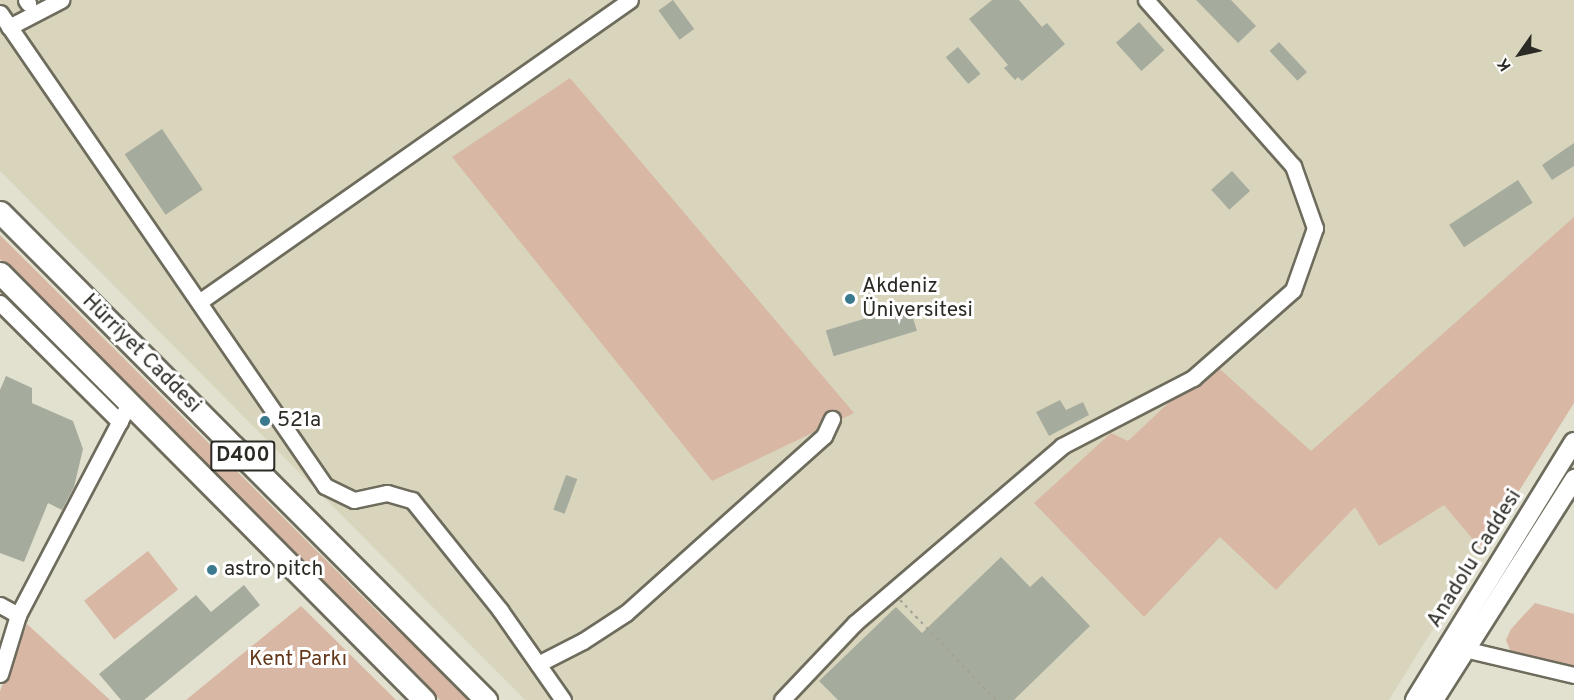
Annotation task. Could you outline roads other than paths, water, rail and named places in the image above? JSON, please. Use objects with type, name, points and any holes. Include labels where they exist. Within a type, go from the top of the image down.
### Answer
[{"type":"highway","name":"Hürriyet Caddesi","points":[[0,212],[486,700]]},
{"type":"highway","name":"Hürriyet Caddesi","points":[[0,273],[124,413],[424,700]]},
{"type":"main road","name":"Anadolu Caddesi","points":[[1415,700],[1574,442]]},
{"type":"main road","name":"Anadolu Caddesi","points":[[1434,700],[1464,649],[1574,478]]},
{"type":"street","points":[[9,27],[61,0]]},
{"type":"street","points":[[199,302],[630,0]]},
{"type":"street","points":[[782,700],[855,623],[1062,446],[1193,378],[1293,290],[1315,228],[1293,166],[1146,0]]},
{"type":"street","points":[[0,13],[326,486],[354,500],[387,493],[412,500],[500,610],[563,700]]},
{"type":"street","points":[[0,303],[124,413],[18,615],[0,674]]},
{"type":"street","points":[[538,664],[583,641],[626,613],[824,436],[832,418]]},
{"type":"street","points":[[0,605],[18,615]]},
{"type":"street","points":[[1464,649],[1574,675]]},
{"type":"place","name":"Akdeniz Üniversitesi","points":[[850,299]]},
{"type":"place","name":"521a","points":[[265,421]]},
{"type":"place","name":"astro pitch","points":[[212,570]]},
{"type":"park label","name":"Kent Parkı","points":[[298,660]]}]
